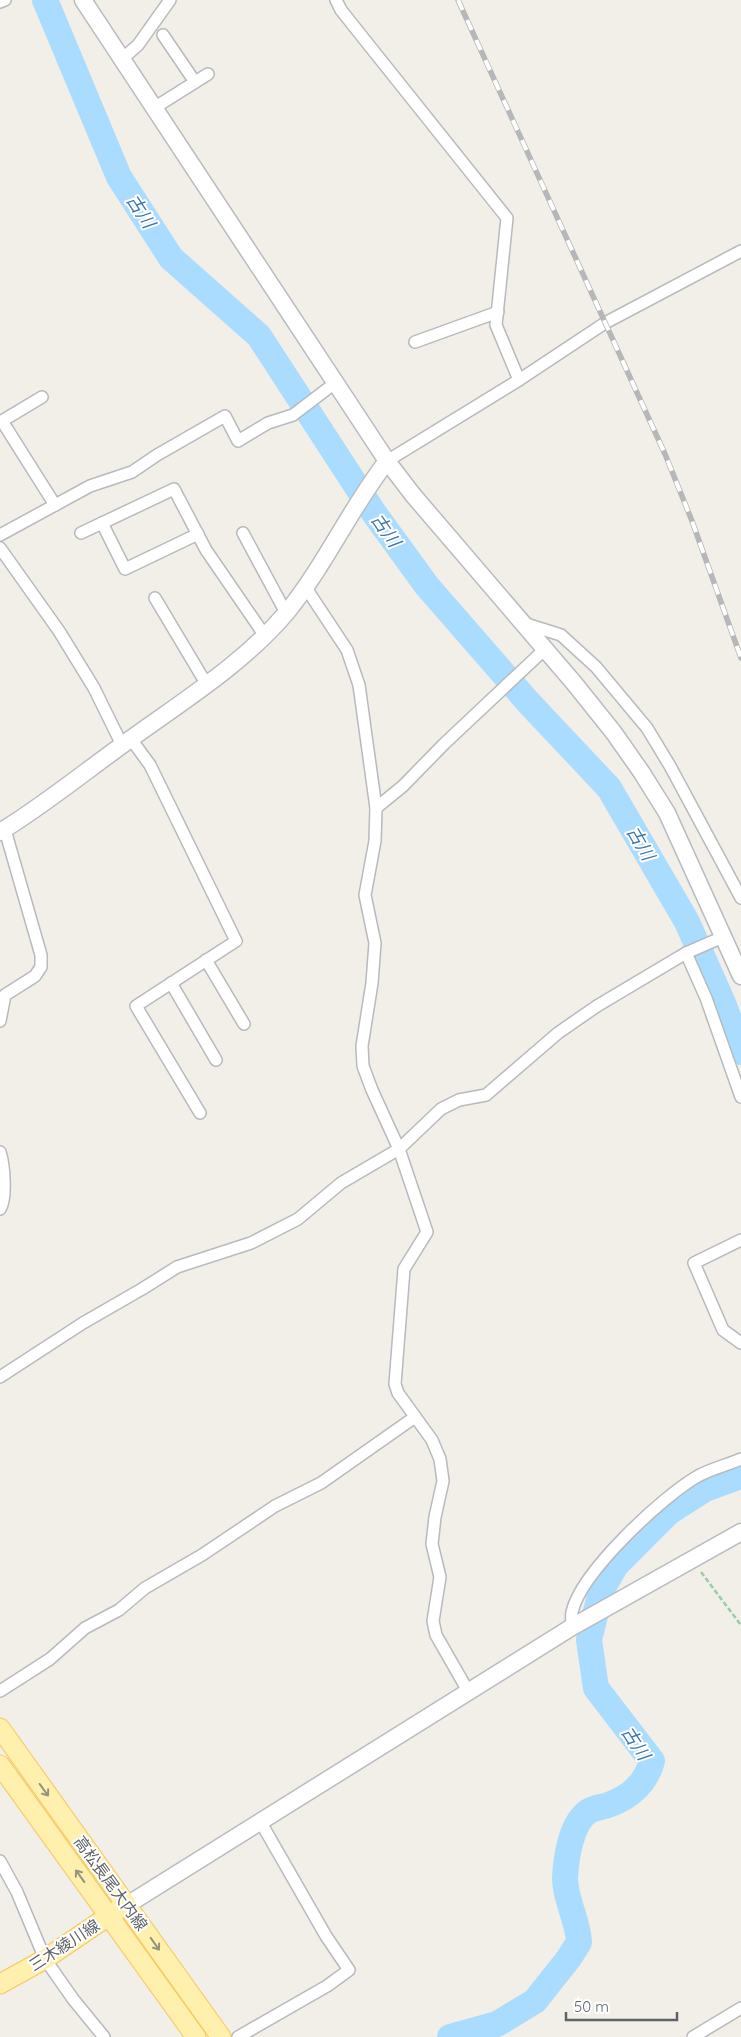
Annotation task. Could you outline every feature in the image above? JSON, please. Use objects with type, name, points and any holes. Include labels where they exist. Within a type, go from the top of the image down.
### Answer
[{"type":"main road","name":"高松長尾大内線","points":[[0,1728],[221,2037]]},
{"type":"main road","name":"高松長尾大内線","points":[[0,1765],[196,2037]]},
{"type":"main road","name":"三木綾川線","points":[[0,1984],[45,1960],[127,1905]]},
{"type":"street","points":[[0,2],[5,0]]},
{"type":"street","points":[[83,0],[387,461],[413,495],[614,733],[642,772],[666,813],[716,939],[739,967]]},
{"type":"street","points":[[122,59],[138,45],[170,0]]},
{"type":"street","points":[[336,0],[341,10],[507,218],[496,325],[519,380]]},
{"type":"street","points":[[163,36],[195,82]]},
{"type":"street","points":[[154,108],[208,74]]},
{"type":"street","points":[[0,1021],[5,995],[35,976],[41,967],[41,955],[2,831],[207,685],[265,636],[306,588],[370,484],[387,461],[519,380],[606,323],[741,251]]},
{"type":"street","points":[[415,342],[498,312]]},
{"type":"street","points":[[0,535],[90,486],[132,472],[157,454],[225,416],[238,441],[268,423],[293,415],[335,383]]},
{"type":"street","points":[[42,397],[2,421],[54,505]]},
{"type":"street","points":[[81,533],[174,489],[206,550],[265,636]]},
{"type":"street","points":[[102,523],[125,568],[198,534]]},
{"type":"street","points":[[243,533],[286,613]]},
{"type":"street","points":[[0,548],[69,647],[127,742],[150,765],[236,941],[136,1006],[200,1113]]},
{"type":"street","points":[[306,588],[346,650],[359,685],[376,808],[375,841],[365,895],[375,943],[372,983],[362,1046],[362,1066],[399,1150],[426,1232],[404,1269],[395,1384],[398,1393],[432,1440],[440,1459],[443,1481],[435,1517],[432,1544],[440,1577],[433,1621],[436,1635],[468,1691]]},
{"type":"street","points":[[155,598],[207,685]]},
{"type":"street","points":[[523,623],[561,635],[596,667],[647,728],[670,766],[741,898]]},
{"type":"street","points":[[376,808],[403,786],[444,744],[545,649]]},
{"type":"street","points":[[0,1377],[82,1323],[142,1290],[177,1266],[251,1243],[298,1219],[341,1183],[399,1150],[441,1109],[459,1100],[486,1095],[558,1033],[598,1006],[688,953],[716,939]]},
{"type":"street","points":[[688,953],[741,1097]]},
{"type":"street","points":[[206,960],[244,1024]]},
{"type":"street","points":[[171,983],[216,1060]]},
{"type":"street","points":[[0,1152],[4,1191],[0,1209]]},
{"type":"street","points":[[741,1240],[694,1263],[723,1330],[741,1343]]},
{"type":"street","points":[[0,1691],[50,1659],[85,1628],[119,1610],[145,1588],[202,1555],[275,1506],[327,1480],[415,1417]]},
{"type":"street","points":[[575,1625],[572,1611],[583,1590],[608,1555],[656,1507],[698,1476],[741,1459]]},
{"type":"street","points":[[127,1905],[575,1625],[741,1532]]},
{"type":"street","points":[[238,2037],[327,1986],[349,1970],[326,1936],[260,1821]]},
{"type":"street","points":[[0,1862],[16,1892],[45,1960],[104,2037]]},
{"type":"street","points":[[693,2037],[741,2008]]},
{"type":"path","points":[[691,1559],[741,1625]]},
{"type":"waterway","name":"古川","points":[[45,0],[119,177],[171,258],[259,336],[374,513],[427,586],[528,702],[609,788],[687,922],[723,1003],[741,1052]]},
{"type":"waterway","name":"古川","points":[[450,2037],[497,2024],[535,2001],[569,1958],[579,1942],[565,1878],[568,1851],[574,1832],[578,1823],[589,1811],[616,1802],[636,1789],[646,1776],[652,1761],[596,1688],[589,1640],[601,1591],[616,1565],[669,1512],[705,1489],[741,1476]]},
{"type":"railway","points":[[458,0],[665,454],[692,521],[741,658]]}]
